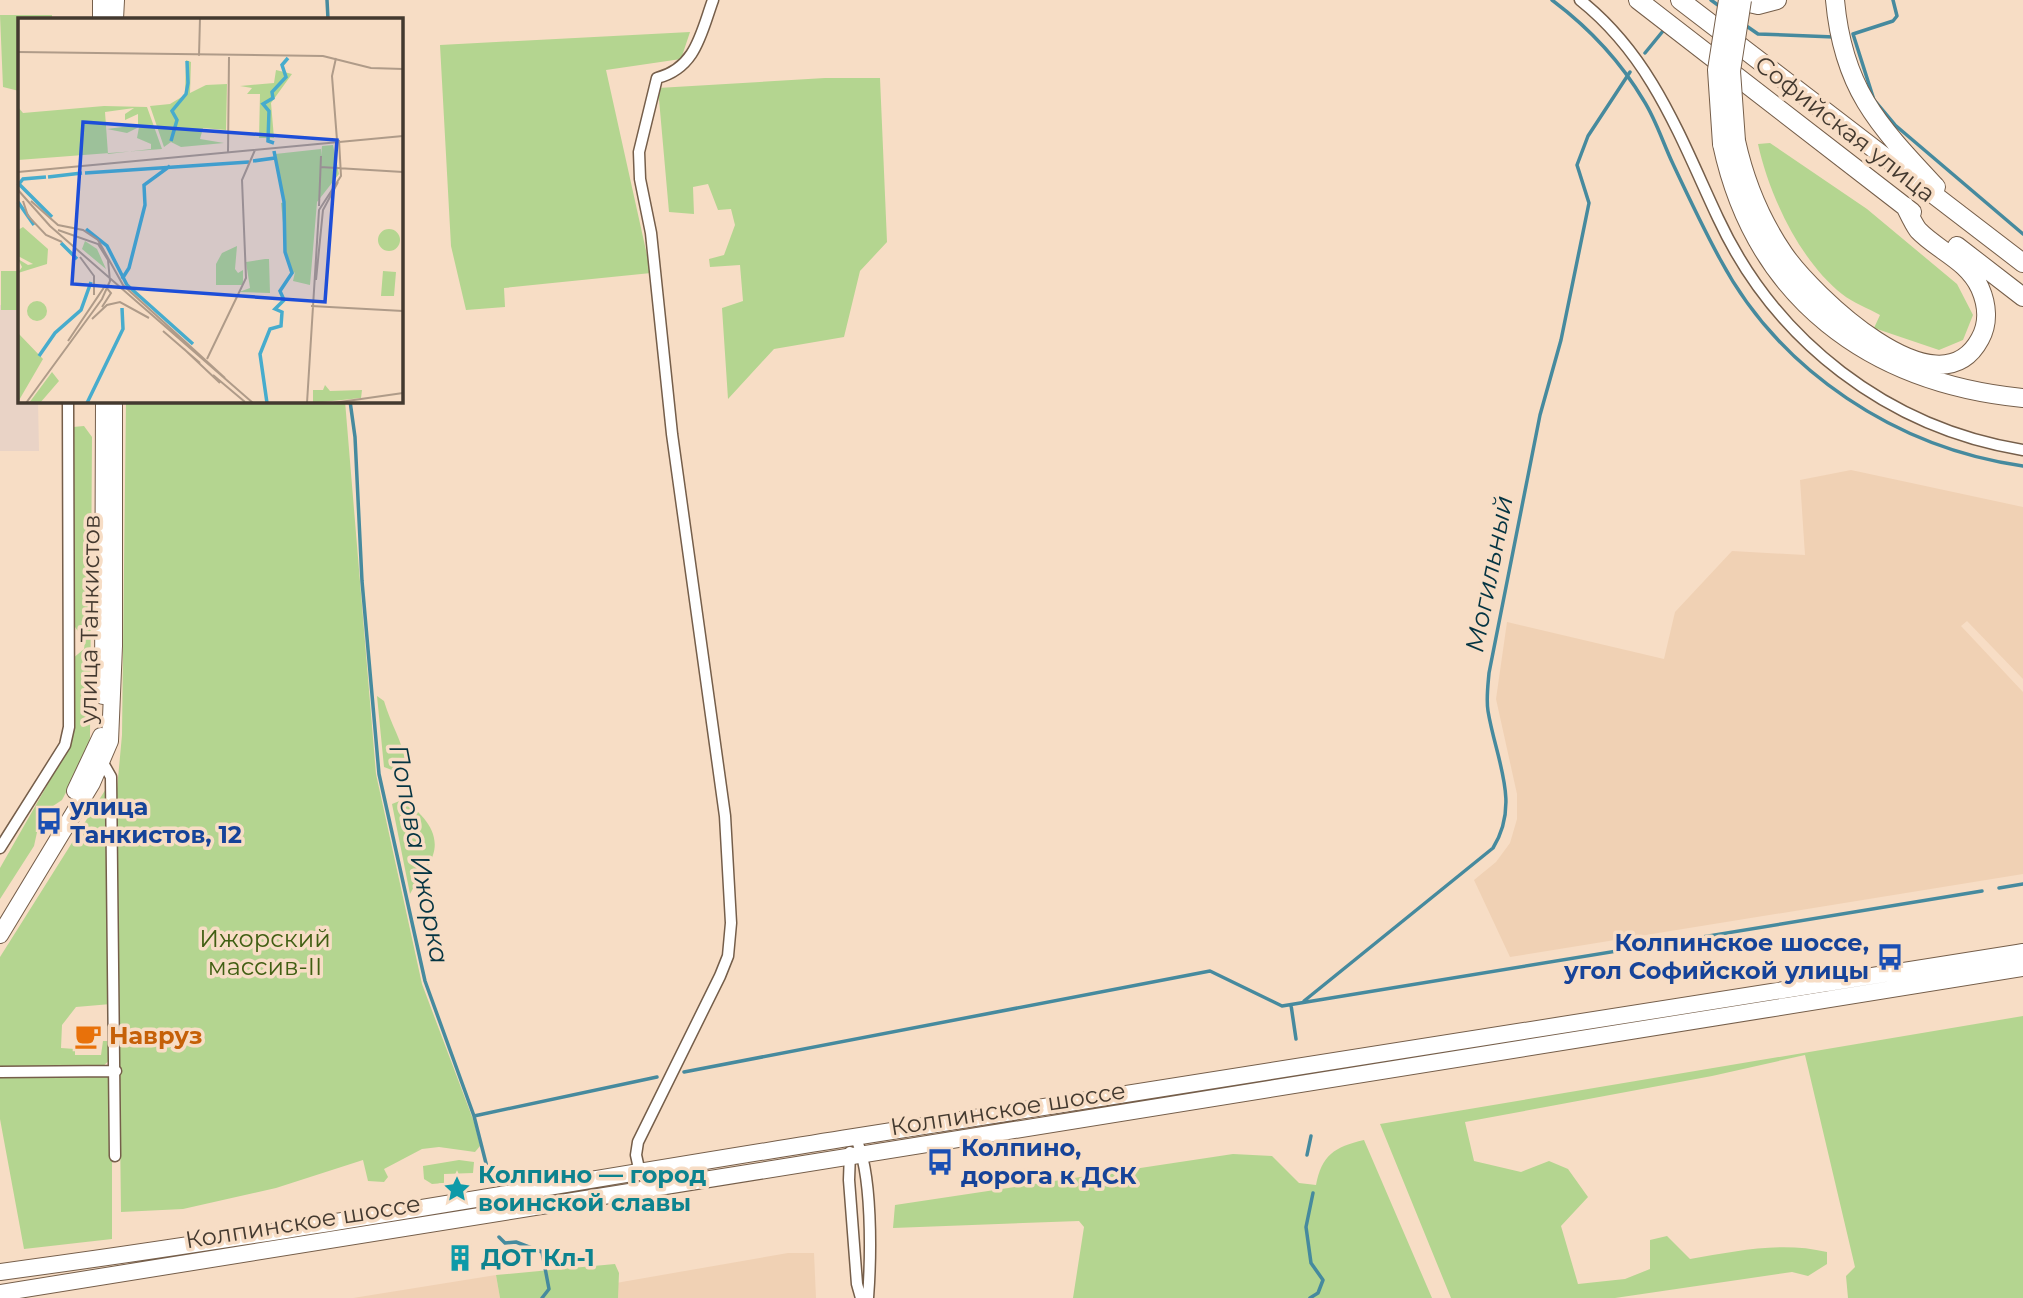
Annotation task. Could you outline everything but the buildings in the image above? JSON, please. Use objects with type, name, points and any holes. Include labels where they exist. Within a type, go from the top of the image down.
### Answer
[{"type":"main road","points":[[101,0],[101,18]]},
{"type":"main road","points":[[116,0],[116,18]]},
{"type":"main road","name":"Софийская улица","points":[[1638,0],[2023,297]]},
{"type":"main road","name":"Софийская улица","points":[[1679,0],[2023,263]]},
{"type":"main road","points":[[1728,0],[1717,70],[1735,192],[1771,262],[1803,300],[1839,333],[1888,365],[1948,386],[2023,398]]},
{"type":"main road","points":[[1736,0],[1758,5],[1777,0]]},
{"type":"main road","points":[[1742,0],[1731,71],[1729,143],[1758,209],[1784,255],[1813,290],[1846,321],[1892,350],[1931,364],[1955,360],[1977,345],[1984,332],[1986,318],[1980,288],[1971,273],[1917,229],[1905,206]]},
{"type":"main road","points":[[1835,0],[1845,57],[1866,106],[1894,144],[1972,225]]},
{"type":"main road","name":"улица Танкистов","points":[[0,914],[83,777],[101,738],[104,402]]},
{"type":"main road","name":"улица Танкистов","points":[[0,935],[103,763],[110,741],[113,708],[114,402]]},
{"type":"main road","name":"Колпинское шоссе","points":[[0,1272],[175,1249],[855,1137],[1106,1100],[2023,952]]},
{"type":"main road","name":"Колпинское шоссе","points":[[0,1293],[2023,968]]},
{"type":"street","points":[[640,1173],[636,1155],[638,1142],[720,975],[730,942],[724,816],[672,434],[651,233],[640,179],[639,152],[657,78],[684,65],[694,53],[713,0]]},
{"type":"street","points":[[1580,0],[1612,28],[1648,74],[1681,132],[1732,246],[1762,293],[1810,347],[1865,390],[1898,409],[1967,437],[2023,450]]},
{"type":"street","points":[[0,848],[65,745],[69,727],[68,402]]},
{"type":"street","points":[[103,763],[111,777],[116,1156]]},
{"type":"street","points":[[0,1072],[116,1071]]},
{"type":"street","points":[[855,1137],[864,1154],[869,1245],[867,1298]]},
{"type":"street","points":[[855,1137],[848,1157],[857,1284],[861,1298]]},
{"type":"shaded area","points":[[0,305],[18,305],[18,402],[38,402],[39,451],[0,451]]},
{"type":"shaded area","points":[[1851,470],[2023,507],[2023,679],[1967,621],[1961,626],[2023,692],[2023,874],[1510,957],[1474,880],[1496,862],[1510,843],[1517,819],[1517,794],[1496,699],[1507,622],[1664,659],[1675,612],[1732,551],[1805,555],[1800,480]]},
{"type":"shaded area","points":[[788,1253],[814,1253],[816,1298],[618,1298],[616,1283]]},
{"type":"shaded area","points":[[496,1275],[500,1298],[353,1298]]},
{"type":"green space","points":[[0,15],[52,15],[52,18],[18,18],[18,91],[3,87]]},
{"type":"green space","points":[[690,32],[681,59],[606,70],[651,273],[504,288],[505,307],[466,310],[451,246],[440,45]]},
{"type":"green space","points":[[825,78],[880,78],[887,242],[860,271],[844,337],[774,349],[728,399],[722,308],[743,301],[740,265],[710,267],[709,259],[724,255],[735,225],[731,209],[718,210],[708,184],[693,187],[694,214],[669,212],[658,88]]},
{"type":"green space","points":[[1770,143],[1867,209],[1957,284],[1973,315],[1963,340],[1939,350],[1874,328],[1880,315],[1846,297],[1827,280],[1788,226],[1770,184],[1758,144]]},
{"type":"green space","points":[[1,271],[18,271],[18,310],[1,310]]},
{"type":"green space","name":"Ижорский массив-II","points":[[126,402],[345,402],[376,774],[422,984],[474,1122],[480,1146],[475,1152],[439,1147],[422,1149],[384,1169],[388,1177],[384,1182],[368,1181],[363,1160],[276,1188],[183,1209],[121,1212],[116,800],[122,735]]},
{"type":"green space","points":[[84,426],[92,437],[90,738],[84,758],[62,800],[41,814],[34,846],[0,899],[0,868],[66,752],[72,659],[84,649],[85,641],[75,627],[70,434],[73,427]]},
{"type":"green space","points":[[377,696],[384,701],[405,758],[407,767],[397,772],[384,767]]},
{"type":"green space","points":[[109,784],[111,1004],[76,1007],[62,1025],[61,1048],[75,1049],[75,1055],[101,1055],[103,1041],[113,1041],[113,1057],[101,1068],[0,1069],[0,957]]},
{"type":"green space","points":[[402,800],[422,816],[431,830],[435,846],[431,860],[410,894],[392,804]]},
{"type":"green space","points":[[2023,1016],[2023,1298],[1848,1298],[1846,1276],[1855,1267],[1805,1055],[1712,1076],[1465,1122],[1474,1161],[1521,1172],[1549,1161],[1568,1169],[1588,1197],[1561,1226],[1578,1284],[1625,1279],[1650,1269],[1650,1240],[1667,1236],[1690,1259],[1776,1247],[1827,1252],[1827,1264],[1808,1276],[1792,1272],[1615,1298],[1451,1298],[1380,1124]]},
{"type":"green space","points":[[112,1076],[112,1239],[24,1249],[0,1119],[0,1078]]},
{"type":"green space","points":[[1364,1140],[1432,1298],[1073,1298],[1084,1227],[1079,1221],[893,1228],[895,1205],[1233,1154],[1272,1156],[1299,1183],[1316,1185],[1322,1166],[1331,1154],[1337,1149]]},
{"type":"green space","points":[[459,1160],[474,1162],[473,1173],[444,1174],[444,1183],[432,1184],[424,1179],[423,1166]]},
{"type":"green space","points":[[615,1264],[619,1273],[618,1298],[500,1298],[496,1275]]},
{"type":"waterway","name":"Попова Ижорка","points":[[327,0],[328,18]]},
{"type":"waterway","points":[[1552,0],[1603,46],[1635,87],[1652,116],[1720,259],[1745,300],[1775,336],[1809,369],[1847,398],[1888,422],[1931,442],[1976,457],[2023,466]]},
{"type":"waterway","points":[[1711,0],[1722,8]]},
{"type":"waterway","points":[[1853,34],[1893,21],[1897,16],[1893,0]]},
{"type":"waterway","points":[[1745,25],[1758,34],[1834,37]]},
{"type":"waterway","points":[[1645,53],[1663,31]]},
{"type":"waterway","points":[[1853,34],[1874,100],[1895,125],[2023,234]]},
{"type":"waterway","name":"Могильный","points":[[1304,1001],[1493,848],[1501,831],[1506,798],[1488,711],[1489,673],[1540,415],[1561,340],[1589,203],[1577,165],[1588,136],[1630,72]]},
{"type":"waterway","name":"Попова Ижорка","points":[[350,402],[355,437],[362,581],[379,774],[425,981],[474,1116],[490,1179]]},
{"type":"waterway","points":[[1999,888],[2023,884]]},
{"type":"waterway","points":[[684,1072],[1210,971],[1282,1006],[1982,891]]},
{"type":"waterway","points":[[1291,1005],[1296,1039]]},
{"type":"waterway","points":[[474,1116],[657,1077]]},
{"type":"waterway","points":[[1307,1155],[1311,1136]]},
{"type":"waterway","name":"Могильный","points":[[1310,1298],[1318,1293],[1323,1280],[1311,1263],[1306,1227],[1313,1193]]},
{"type":"waterway","name":"Попова Ижорка","points":[[499,1237],[505,1243],[516,1242],[542,1252],[549,1289],[542,1298]]},
{"type":"place","name":"улица Танкистов, 12","points":[[49,821]]},
{"type":"place","name":"Колпинское шоссе, угол Софийской улицы","points":[[1890,957]]},
{"type":"place","name":"Навруз","points":[[88,1036]]},
{"type":"place","name":"Колпино, дорога к ДСК","points":[[940,1162]]},
{"type":"place","name":"Колпино — город воинской славы","points":[[457,1189]]},
{"type":"place","name":"ДОТ Кл-1","points":[[460,1258]]}]
